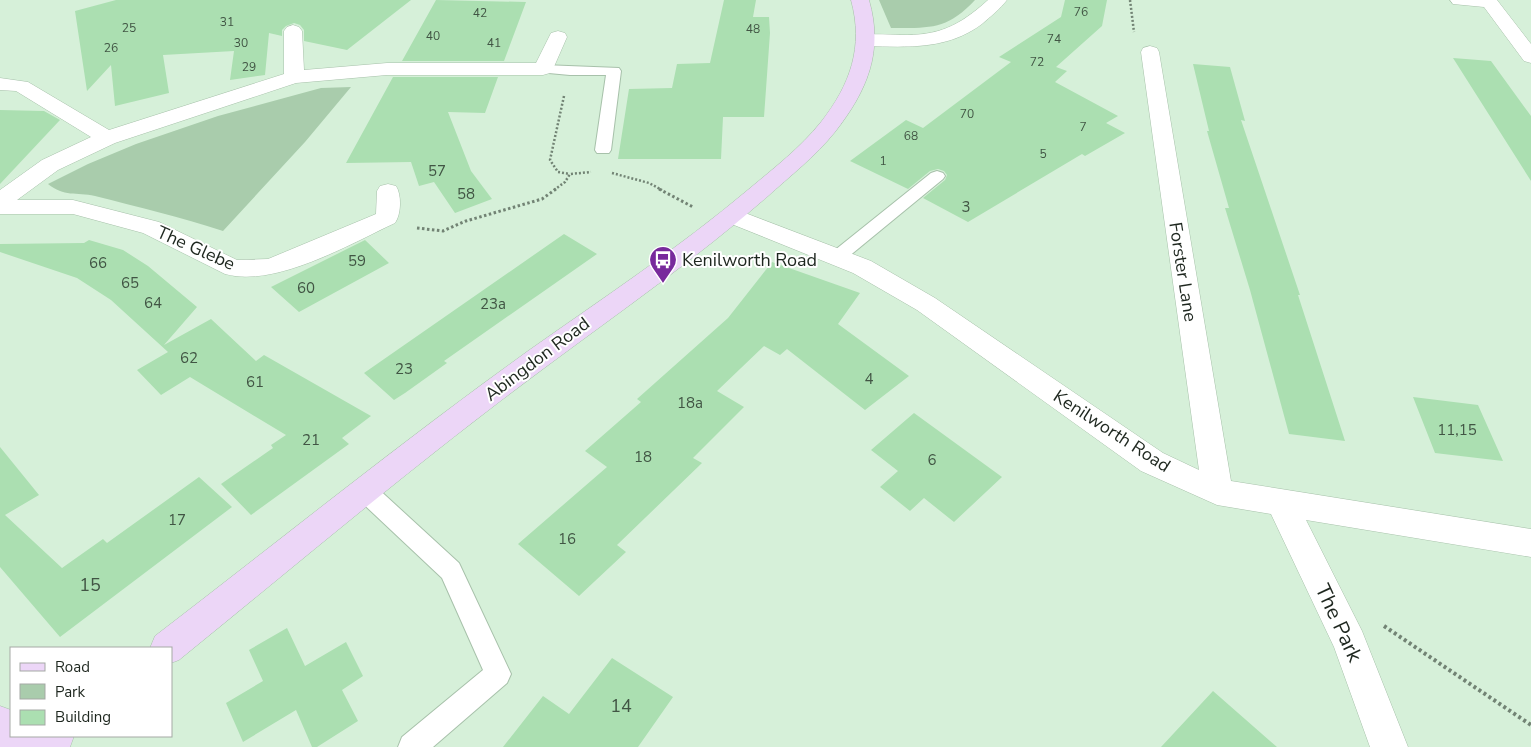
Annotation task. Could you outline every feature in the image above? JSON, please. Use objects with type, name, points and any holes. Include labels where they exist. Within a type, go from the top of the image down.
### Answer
[{"type":"main road","name":"Abingdon Road","points":[[168,647],[503,384],[728,220],[815,143],[846,102],[864,62],[867,40],[860,0]]},
{"type":"main road","points":[[0,724],[10,734]]},
{"type":"main road","points":[[12,737],[22,747]]},
{"type":"main road","points":[[42,747],[55,737]]},
{"type":"street","points":[[867,40],[921,41],[945,38],[969,25],[998,0]]},
{"type":"street","points":[[1459,0],[1489,1],[1531,56]]},
{"type":"street","points":[[293,31],[294,77]]},
{"type":"street","points":[[0,201],[50,165],[107,138],[294,77],[387,68],[544,69],[558,37]]},
{"type":"street","name":"Forster Lane","points":[[1150,52],[1216,492]]},
{"type":"street","points":[[0,84],[21,86],[107,138]]},
{"type":"street","points":[[387,218],[388,191]]},
{"type":"street","name":"The Glebe","points":[[0,207],[73,207],[150,227],[234,268],[270,267],[310,252],[387,218]]},
{"type":"street","name":"Kenilworth Road","points":[[728,220],[862,267],[926,304],[1152,462],[1216,492],[1530,543]]},
{"type":"street","name":"The Park","points":[[1281,502],[1350,643],[1389,747]]},
{"type":"lane","points":[[544,69],[614,71],[603,150]]},
{"type":"lane","points":[[836,258],[937,176]]},
{"type":"lane","points":[[366,492],[450,571],[498,674],[412,747]]},
{"type":"path","points":[[570,71],[550,160],[558,172],[570,174],[597,172]]},
{"type":"path","points":[[606,171],[649,183],[728,220]]},
{"type":"path","points":[[387,218],[396,225],[442,231],[466,221],[542,199],[565,182],[570,174]]},
{"type":"path","points":[[1380,623],[1531,725]]},
{"type":"green space","points":[[879,0],[975,0],[956,17],[937,25],[891,28]]},
{"type":"green space","points":[[351,87],[305,142],[223,231],[95,196],[59,191],[48,184],[88,164],[136,144],[218,116],[321,88]]},
{"type":"building","points":[[116,0],[411,0],[347,50],[304,41],[304,30],[300,25],[294,23],[282,30],[282,36],[269,33],[265,75],[230,80],[234,51],[163,55],[169,93],[115,106],[111,65],[87,91],[75,11]]},
{"type":"building","points":[[436,0],[526,2],[504,61],[402,61]]},
{"type":"building","points":[[724,0],[756,0],[753,17],[769,17],[770,33],[764,117],[723,117],[721,159],[618,159],[629,89],[672,88],[677,64],[710,63]]},
{"type":"building","points":[[1065,0],[1107,0],[1102,26],[1056,67],[1067,71],[1055,82],[1118,116],[1106,123],[1125,133],[1085,156],[1082,154],[968,222],[923,198],[945,180],[947,175],[944,171],[938,169],[930,171],[908,189],[850,161],[906,120],[923,128],[1011,62],[999,57],[1061,17]]},
{"type":"building","points":[[1453,58],[1491,61],[1531,116],[1531,181]]},
{"type":"building","points":[[1193,64],[1230,67],[1245,121],[1241,120],[1300,295],[1298,295],[1345,441],[1289,434],[1250,290],[1225,208],[1229,208],[1207,131],[1209,131]]},
{"type":"building","points":[[393,77],[498,77],[485,113],[448,112],[471,171],[492,199],[455,213],[434,182],[419,186],[411,162],[346,163]]},
{"type":"building","points":[[0,110],[44,111],[60,120],[0,184]]},
{"type":"building","points":[[564,234],[597,254],[444,361],[447,363],[405,393],[394,400],[364,373]]},
{"type":"building","points":[[89,240],[123,250],[148,266],[197,307],[164,345],[211,319],[256,361],[264,355],[371,416],[342,438],[349,444],[251,515],[221,484],[273,448],[271,445],[286,435],[190,377],[161,395],[137,370],[168,352],[111,300],[77,278],[0,252],[0,244],[84,243]]},
{"type":"building","points":[[365,240],[389,263],[299,312],[271,287]]},
{"type":"building","points":[[772,262],[860,293],[838,324],[909,376],[865,410],[787,349],[780,355],[764,346],[717,391],[744,407],[693,458],[702,463],[617,545],[626,552],[579,596],[518,544],[607,467],[585,451],[641,402],[637,399],[728,318]]},
{"type":"building","points":[[1413,397],[1478,405],[1503,461],[1435,453]]},
{"type":"building","points":[[914,413],[1002,477],[954,522],[924,498],[910,511],[880,487],[898,471],[871,450]]},
{"type":"building","points":[[0,447],[39,495],[5,515],[62,568],[103,539],[107,543],[199,477],[232,507],[60,637],[0,567]]},
{"type":"building","points":[[287,628],[305,666],[346,642],[363,676],[342,690],[358,721],[317,747],[312,747],[296,710],[243,742],[226,703],[263,681],[249,650]]},
{"type":"building","points":[[612,658],[673,697],[638,747],[503,747],[543,696],[569,714]]},
{"type":"building","points":[[1213,691],[1277,747],[1161,747]]},
{"type":"place","name":"Kenilworth Road","points":[[663,284]]}]
